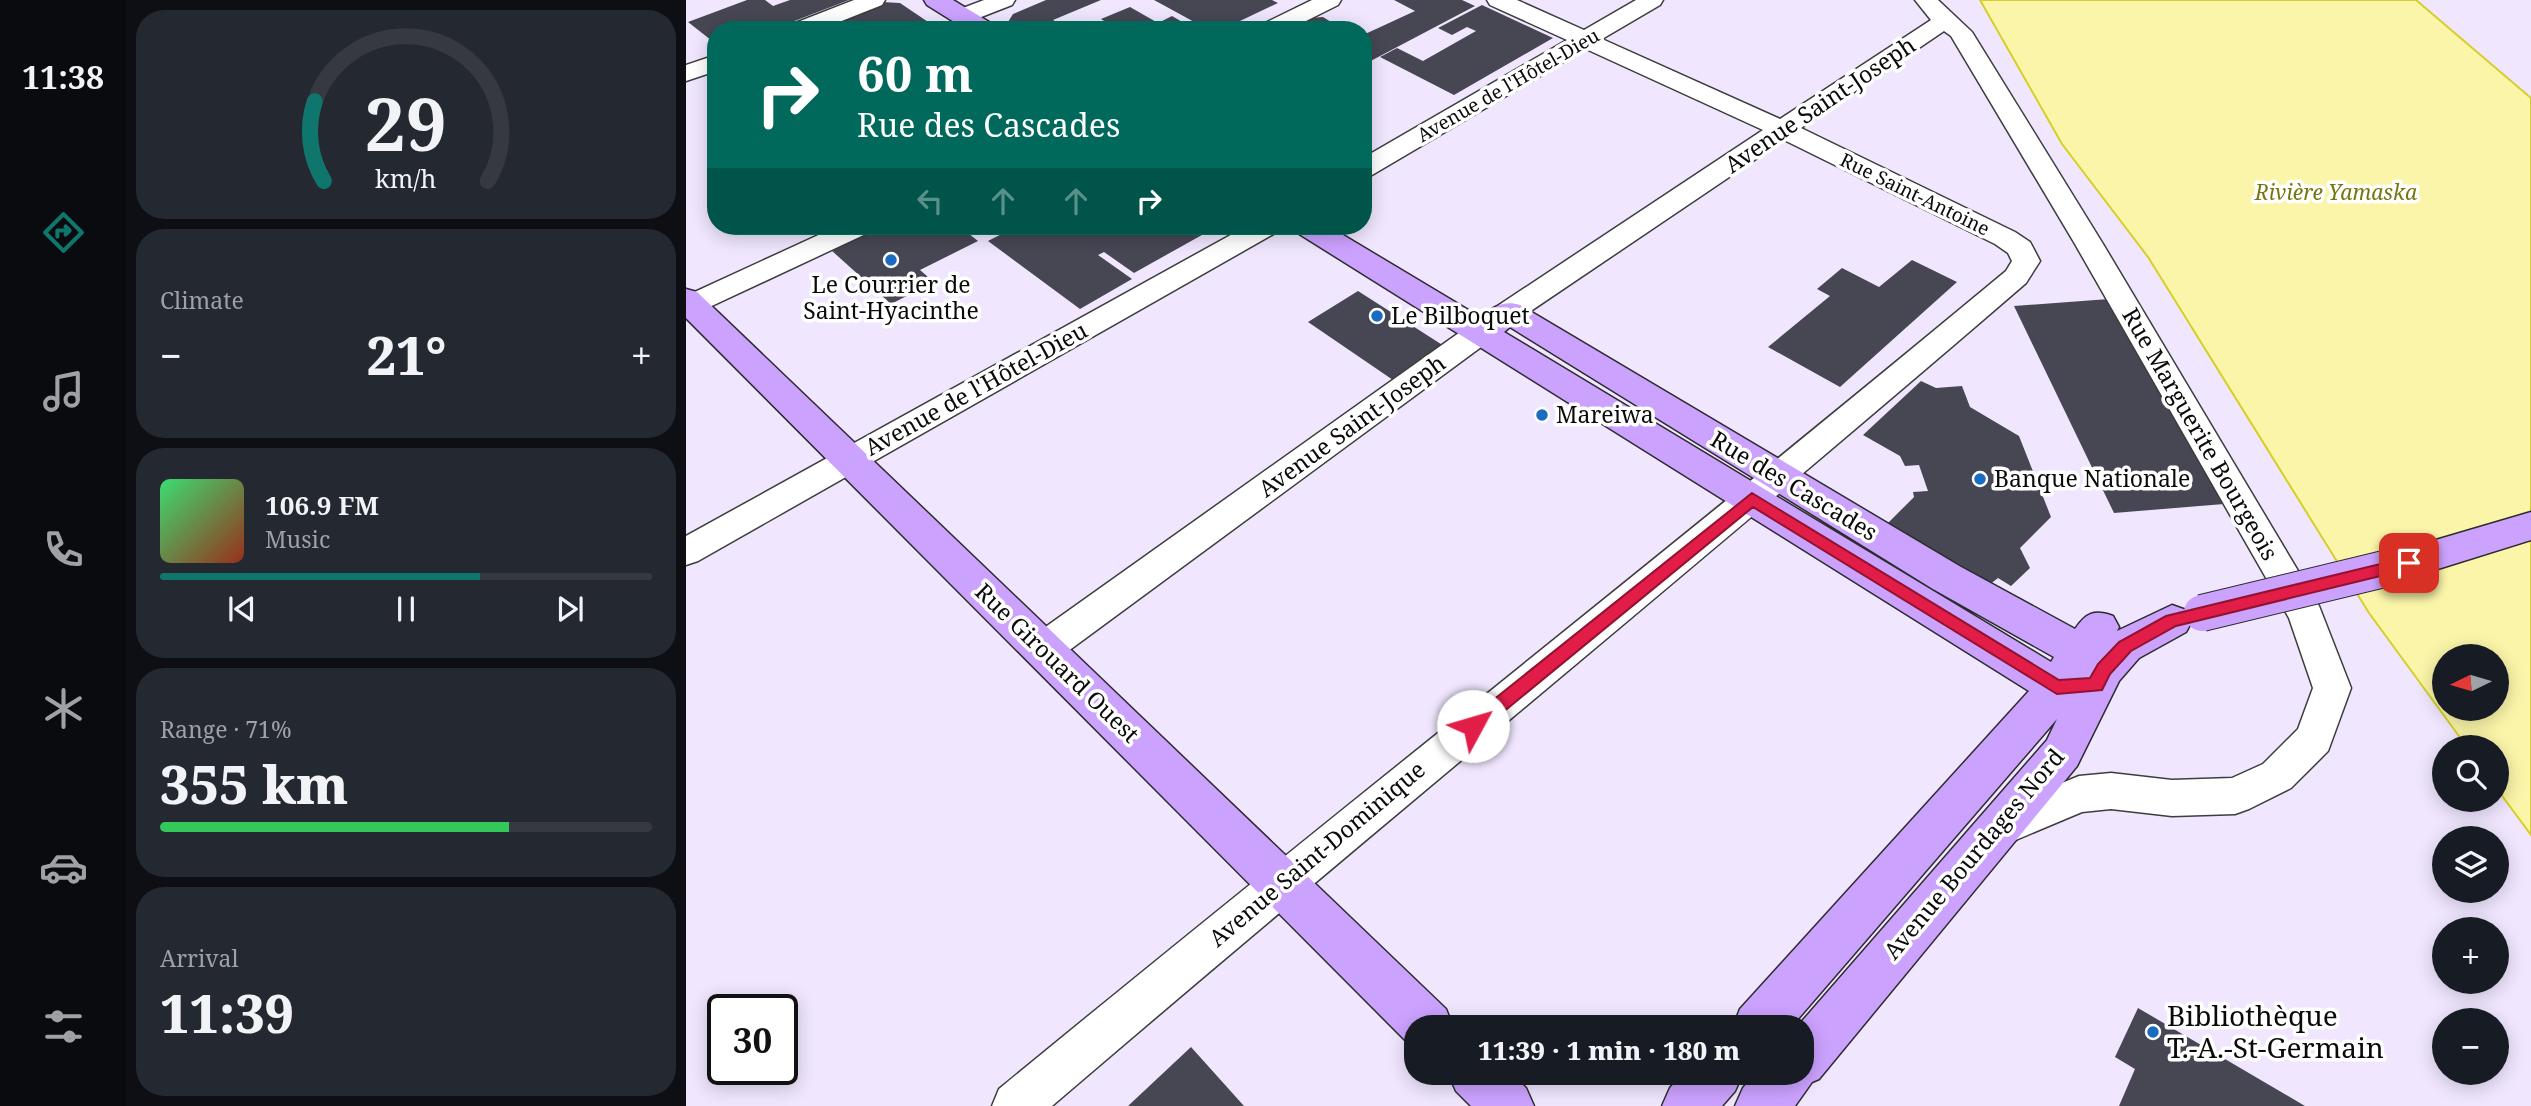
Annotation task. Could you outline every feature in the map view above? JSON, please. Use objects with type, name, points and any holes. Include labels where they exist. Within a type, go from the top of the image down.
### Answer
[{"type":"street","points":[[821,21],[874,0]]},
{"type":"street","points":[[936,0],[971,21]]},
{"type":"street","points":[[963,16],[1004,0]]},
{"type":"street","points":[[1280,21],[1299,5],[1330,0]]},
{"type":"street","name":"Rue Saint-Antoine","points":[[1498,0],[1784,130],[2005,238],[2020,248],[2026,261],[2016,277],[1766,488]]},
{"type":"street","name":"Avenue de l'Hôtel-Dieu","points":[[1372,164],[1652,0]]},
{"type":"street","name":"Avenue Saint-Joseph","points":[[1043,649],[1495,322],[1784,130],[1935,11]]},
{"type":"street","name":"Rue Marguerite Bourgeois","points":[[1935,11],[1960,32],[2015,119],[2306,616],[2332,688],[2314,739],[2277,776],[2235,796],[2172,798],[2112,791],[2079,794],[1999,828]]},
{"type":"street","points":[[686,74],[707,66]]},
{"type":"street","points":[[688,304],[840,235]]},
{"type":"street","name":"Avenue de l'Hôtel-Dieu","points":[[686,552],[1251,235]]},
{"type":"street","name":"Rue des Cascades","points":[[1325,235],[1495,322],[1766,488],[2083,663]]},
{"type":"street","name":"Rue Girouard Ouest","points":[[688,304],[1416,1015]]},
{"type":"street","name":"Rue des Cascades","points":[[1495,322],[1571,350],[1766,488],[2020,619],[2083,663]]},
{"type":"street","name":"Avenue Saint-Dominique","points":[[1016,1106],[1281,883],[1766,488]]},
{"type":"street","points":[[2083,663],[2187,617],[2409,563],[2531,526]]},
{"type":"street","name":"Avenue Bourdages Nord","points":[[2083,663],[2104,669],[2125,646],[2187,617]]},
{"type":"street","name":"Avenue Bourdages Nord","points":[[1814,1050],[2062,753],[2083,663]]},
{"type":"street","name":"Avenue Bourdages Nord","points":[[1769,1015],[2083,663]]},
{"type":"street","points":[[1486,1085],[1508,1106]]},
{"type":"street","points":[[1688,1106],[1706,1085]]},
{"type":"water","name":"Rivière Yamaska","points":[[1980,0],[2416,0],[2531,98],[2531,835],[2509,805],[2509,735],[2458,735],[2448,721],[2510,721],[2510,644],[2432,644],[2432,699],[2369,613],[2148,257],[2062,144]]},
{"type":"building","points":[[747,0],[765,0],[773,6],[790,0],[849,0],[794,21],[707,21],[707,37],[688,22]]},
{"type":"building","points":[[1046,0],[1101,0],[1055,21],[1009,21],[1013,14]]},
{"type":"building","points":[[1154,0],[1272,0],[1278,3],[1240,21],[1192,21]]},
{"type":"building","points":[[1394,0],[1462,0],[1475,6],[1372,60],[1372,31],[1415,11]]},
{"type":"building","points":[[882,2],[900,3],[927,21],[836,21]]},
{"type":"building","points":[[1482,5],[1553,38],[1454,95],[1380,57],[1397,48],[1423,61],[1476,31],[1467,27],[1452,35],[1438,28]]},
{"type":"building","points":[[1130,7],[1154,21],[1104,21],[1101,19]]},
{"type":"building","points":[[1172,16],[1181,21],[1162,21]]},
{"type":"building","points":[[1323,17],[1329,21],[1303,21]]},
{"type":"building","name":"Le Courrier de Saint-Hyacinthe","points":[[863,235],[970,235],[978,241],[920,270],[934,282],[891,304],[831,250]]},
{"type":"building","points":[[1000,235],[1202,235],[1134,273],[1104,252],[1098,255],[1132,279],[1080,309],[988,241]]},
{"type":"building","points":[[1912,260],[1957,282],[1840,387],[1768,347],[1830,296],[1817,289],[1842,268],[1879,287]]},
{"type":"building","points":[[1358,291],[1444,346],[1393,380],[1308,322]]},
{"type":"building","points":[[2109,299],[2224,504],[2114,513],[2014,306]]},
{"type":"building","name":"Banque Nationale","points":[[1921,381],[1936,388],[1962,386],[1970,407],[2019,436],[2051,517],[2020,548],[2030,568],[2011,586],[1998,578],[1989,585],[1886,525],[1914,497],[1913,492],[1928,491],[1919,465],[1905,466],[1900,456],[1863,435]]},
{"type":"building","name":"Bibliothèque T.-A.-St-Germain","points":[[2138,1008],[2305,1106],[2119,1106],[2135,1069],[2115,1057]]},
{"type":"building","points":[[1191,1047],[1244,1106],[1128,1106]]},
{"type":"place","name":"Le Courrier de Saint-Hyacinthe","points":[[891,260]]},
{"type":"place","name":"Le Bilboquet","points":[[1377,316]]},
{"type":"place","name":"Mareiwa","points":[[1542,415]]},
{"type":"place","name":"Banque Nationale","points":[[1980,479]]},
{"type":"place","name":"Bibliothèque T.-A.-St-Germain","points":[[2153,1032]]},
{"type":"route","points":[[1473,726],[1752,499],[2057,687],[2095,685],[2104,669],[2125,646],[2172,621],[2409,563]]}]
